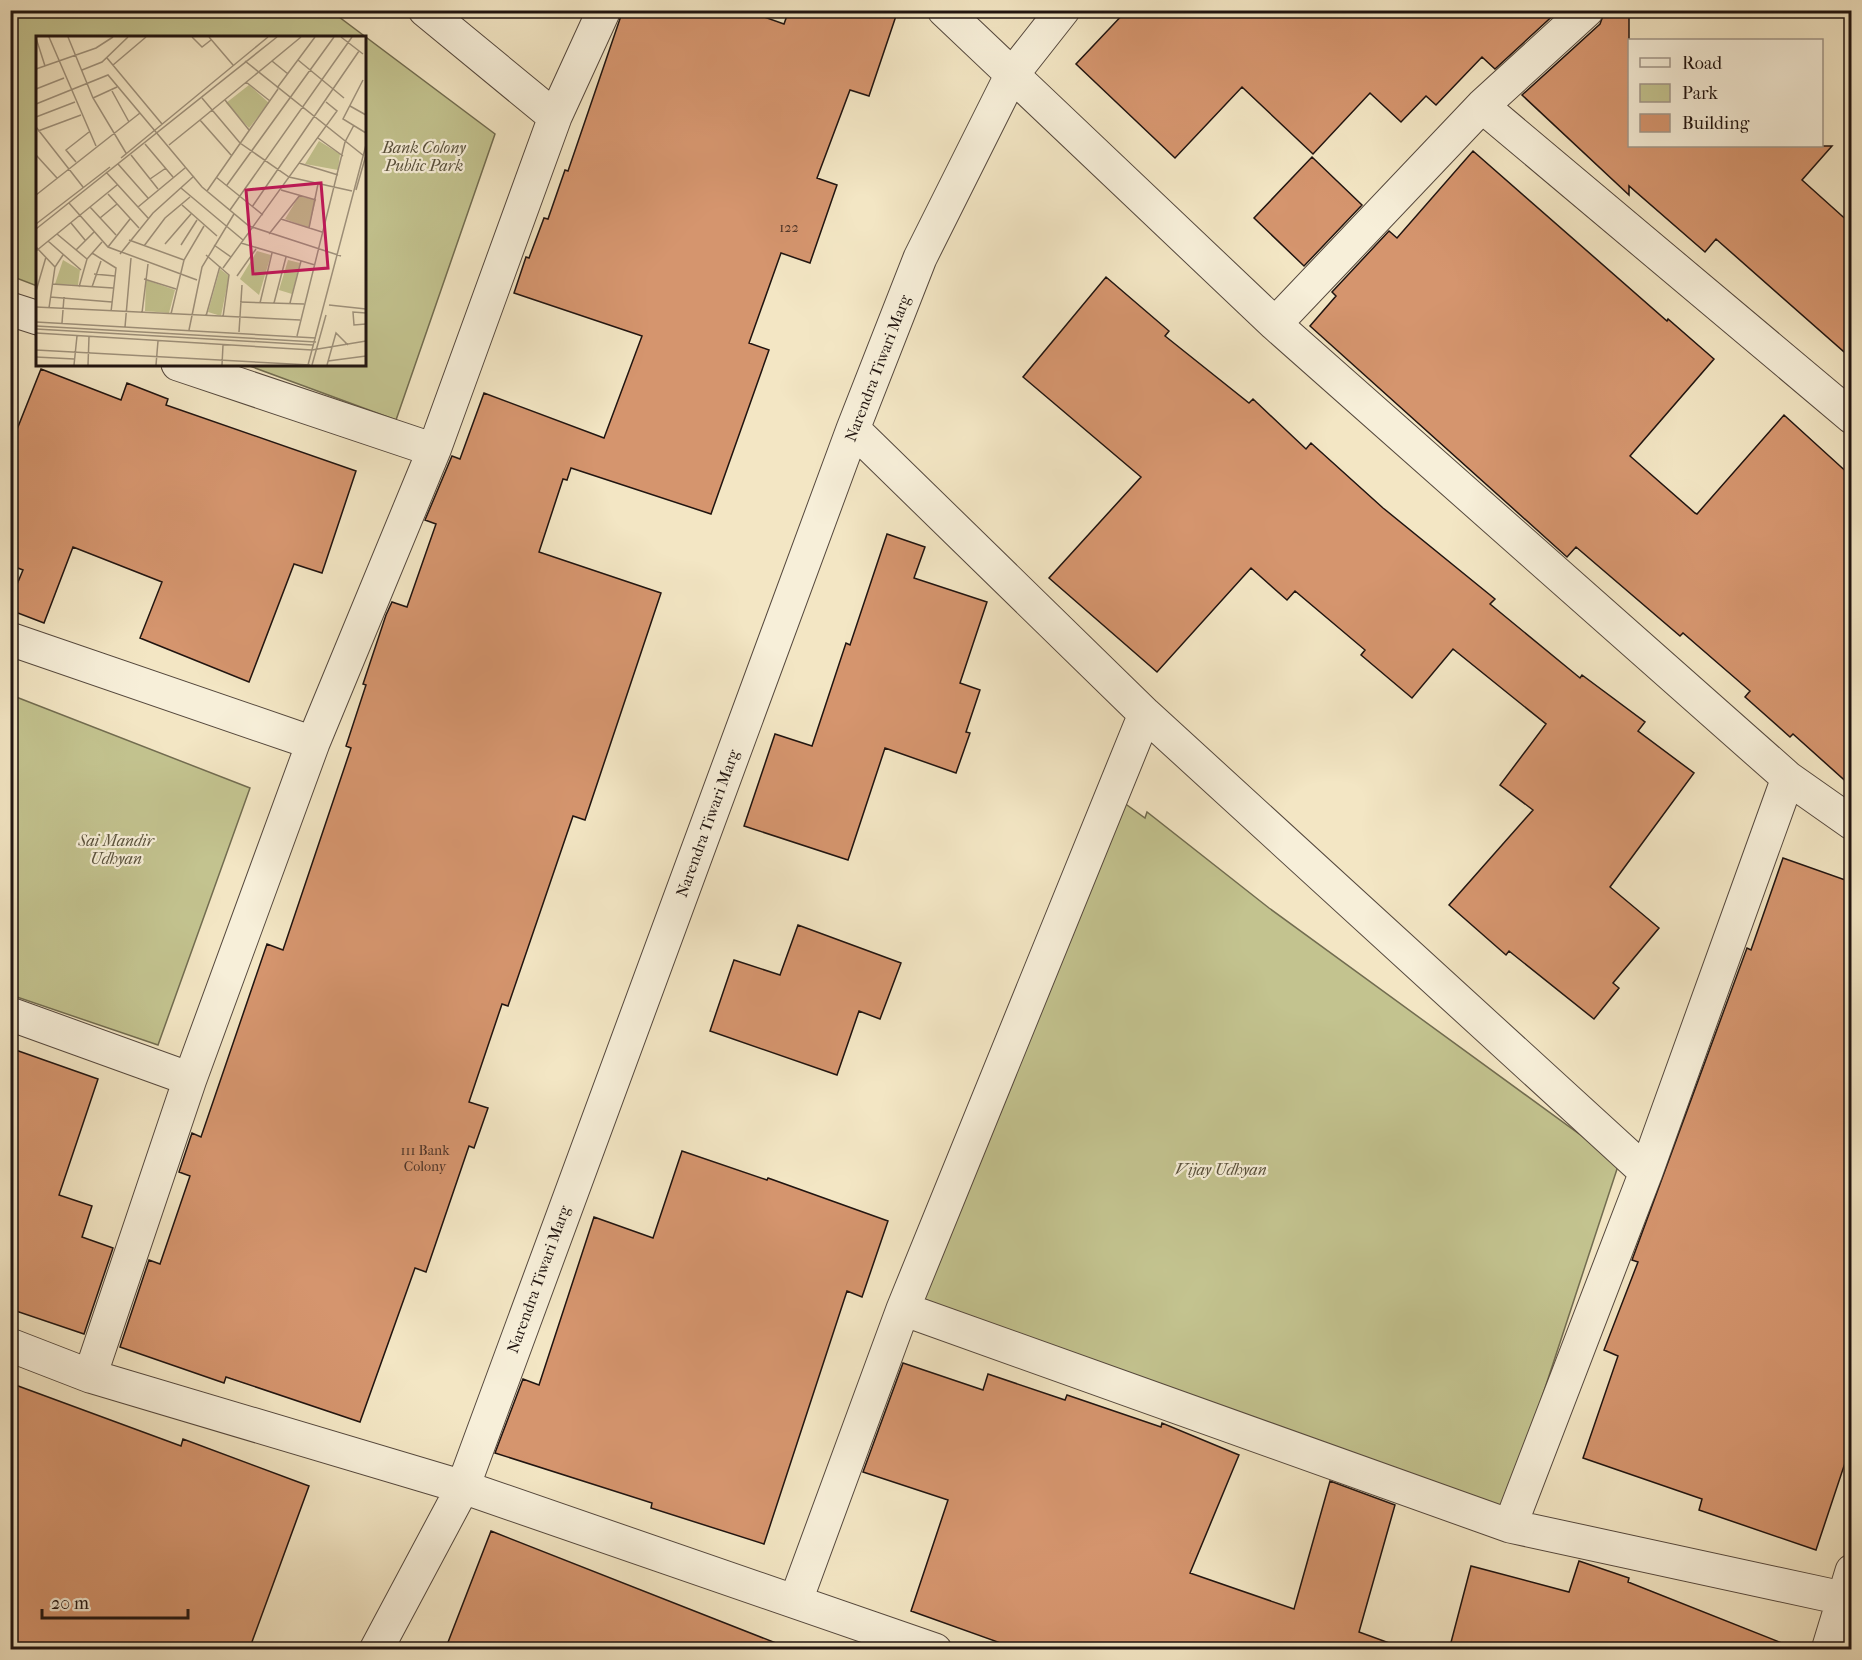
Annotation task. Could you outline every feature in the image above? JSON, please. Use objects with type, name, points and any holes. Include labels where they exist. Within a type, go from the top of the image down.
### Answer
[{"type":"street","points":[[425,10],[555,117]]},
{"type":"street","points":[[90,1376],[190,1079],[313,743],[434,450],[555,117],[604,10]]},
{"type":"street","points":[[944,10],[1275,324],[1788,778],[1851,823]]},
{"type":"street","name":"Narendra Tiwari Marg","points":[[376,1650],[463,1487],[602,1104],[853,429],[920,258],[1011,76],[1063,10]]},
{"type":"street","points":[[1275,324],[1482,106],[1587,10]]},
{"type":"street","points":[[1482,106],[1851,417]]},
{"type":"street","points":[[10,309],[36,317]]},
{"type":"street","points":[[184,366],[434,450]]},
{"type":"street","points":[[853,429],[1146,714],[1646,1172]]},
{"type":"street","points":[[10,639],[313,743]]},
{"type":"street","points":[[796,1600],[903,1309],[1146,714]]},
{"type":"street","points":[[1510,1526],[1646,1172],[1788,778]]},
{"type":"street","points":[[10,1014],[190,1079]]},
{"type":"street","points":[[903,1309],[1510,1526],[1846,1585],[1828,1650]]},
{"type":"street","points":[[10,1345],[90,1376],[463,1487],[796,1600],[934,1650]]},
{"type":"green space","name":"Bank Colony Public Park","points":[[10,11],[331,11],[364,36],[36,36],[36,286],[11,276]]},
{"type":"green space","name":"Bank Colony Public Park","points":[[366,37],[495,134],[396,420],[250,366],[366,366]]},
{"type":"green space","name":"Sai Mandir Udhyan","points":[[11,695],[250,788],[158,1045],[11,995]]},
{"type":"green space","name":"Vijay Udhyan","points":[[1116,797],[1145,818],[1147,812],[1269,908],[1619,1163],[1500,1525],[903,1309]]},
{"type":"building","points":[[623,10],[744,10],[784,24],[789,10],[898,10],[869,96],[850,90],[817,178],[837,185],[810,263],[781,253],[749,343],[769,350],[711,514],[571,468],[567,480],[563,479],[539,552],[661,593],[585,820],[573,816],[508,1006],[502,1004],[469,1102],[488,1108],[474,1148],[469,1146],[426,1272],[415,1268],[360,1422],[226,1377],[224,1383],[120,1347],[149,1260],[160,1264],[190,1176],[179,1172],[192,1133],[201,1137],[267,944],[283,950],[351,748],[346,746],[366,685],[363,684],[386,615],[392,602],[407,607],[436,524],[425,520],[452,456],[460,459],[484,393],[604,438],[642,336],[514,293],[526,257],[529,258],[544,218],[548,219],[565,170],[568,171]]},
{"type":"building","points":[[1127,10],[1559,10],[1495,69],[1482,57],[1436,105],[1426,96],[1401,122],[1370,93],[1313,154],[1242,87],[1175,158],[1076,64]]},
{"type":"building","points":[[1605,10],[1629,10],[1628,147],[1832,146],[1802,180],[1851,224],[1851,358],[1716,239],[1705,252],[1629,186],[1629,195],[1522,95],[1600,24]]},
{"type":"building","points":[[1473,151],[1667,321],[1668,319],[1714,359],[1630,456],[1695,513],[1697,514],[1784,415],[1851,476],[1851,786],[1793,734],[1790,737],[1745,697],[1750,691],[1683,633],[1680,636],[1576,547],[1567,557],[1310,326],[1336,296],[1332,292],[1389,231],[1397,238]]},
{"type":"building","points":[[1312,157],[1362,205],[1304,266],[1254,218]]},
{"type":"building","points":[[1106,277],[1169,331],[1165,336],[1249,403],[1253,399],[1306,449],[1311,443],[1383,508],[1495,599],[1490,604],[1580,678],[1582,675],[1645,722],[1638,731],[1694,773],[1610,887],[1659,928],[1613,983],[1619,988],[1594,1019],[1509,951],[1506,955],[1449,905],[1533,810],[1500,785],[1546,724],[1453,649],[1412,698],[1361,655],[1365,650],[1295,591],[1287,600],[1251,568],[1157,672],[1049,578],[1141,477],[1023,377]]},
{"type":"building","points":[[41,369],[121,400],[127,383],[168,399],[166,405],[356,471],[322,573],[294,564],[249,682],[140,638],[162,582],[73,547],[44,623],[10,610],[10,601],[23,570],[10,565],[10,447]]},
{"type":"building","points":[[887,534],[925,547],[914,578],[987,602],[960,683],[980,690],[966,732],[970,733],[956,773],[885,748],[848,860],[744,826],[775,734],[812,746],[846,643],[850,645]]},
{"type":"building","points":[[1783,858],[1851,882],[1851,1445],[1816,1550],[1699,1510],[1702,1499],[1583,1458],[1618,1356],[1604,1350],[1638,1262],[1632,1260],[1747,948],[1751,950]]},
{"type":"building","points":[[798,925],[901,963],[880,1019],[859,1011],[837,1075],[710,1031],[734,960],[780,975]]},
{"type":"building","points":[[10,1048],[98,1079],[59,1195],[92,1206],[82,1237],[113,1248],[84,1334],[10,1309]]},
{"type":"building","points":[[682,1151],[767,1180],[768,1178],[888,1221],[862,1297],[847,1291],[764,1544],[651,1508],[652,1503],[495,1453],[523,1379],[539,1385],[594,1217],[653,1238]]},
{"type":"building","points":[[903,1363],[983,1390],[988,1374],[1065,1400],[1067,1395],[1161,1427],[1162,1423],[1239,1455],[1190,1573],[1294,1609],[1330,1481],[1395,1505],[1359,1632],[1392,1644],[1391,1650],[1020,1650],[911,1611],[948,1500],[863,1472]]},
{"type":"building","points":[[10,1383],[181,1446],[183,1439],[309,1486],[249,1650],[10,1650]]},
{"type":"building","points":[[491,1531],[786,1647],[785,1650],[445,1650]]},
{"type":"building","points":[[1579,1561],[1629,1578],[1628,1582],[1792,1647],[1792,1650],[1449,1650],[1471,1566],[1569,1592]]}]
